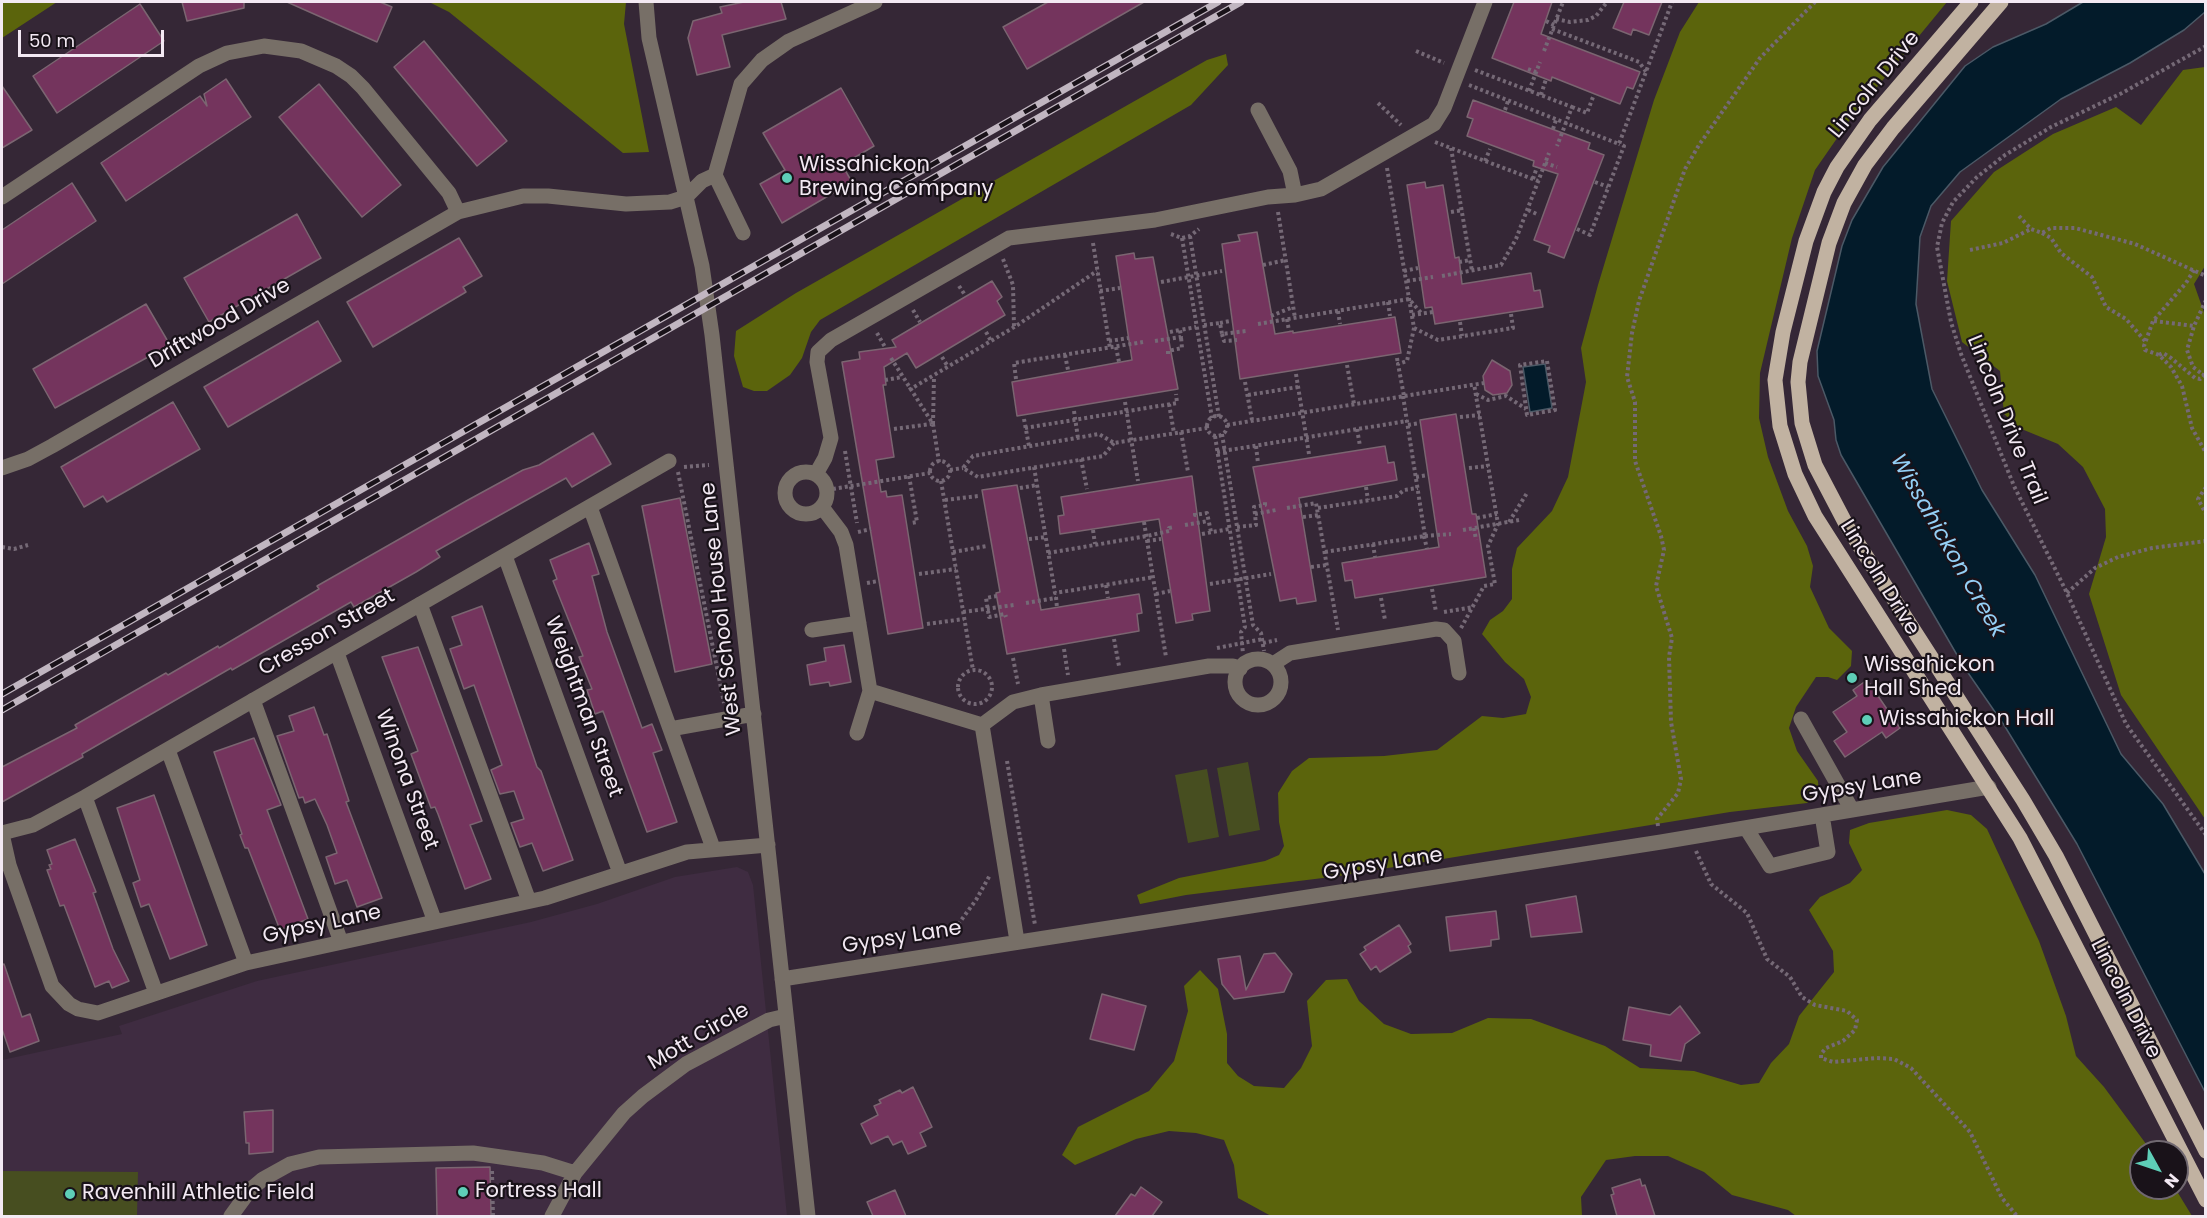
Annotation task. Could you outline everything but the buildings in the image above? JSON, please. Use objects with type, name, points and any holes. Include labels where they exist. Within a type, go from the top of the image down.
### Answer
[{"type":"main road","name":"Lincoln Drive","points":[[1971,2],[1870,120],[1833,175],[1806,241],[1783,332],[1775,380],[1776,403],[1786,450],[1810,506],[1989,787],[2039,874],[2205,1200]]},
{"type":"main road","name":"Lincoln Drive","points":[[2001,2],[1893,128],[1865,165],[1844,203],[1829,243],[1800,362],[1798,382],[1803,423],[1815,465],[1848,528],[2024,800],[2056,855],[2205,1151]]},
{"type":"street","name":"West School House Lane","points":[[646,2],[649,38],[702,266],[712,335],[808,1216]]},
{"type":"street","points":[[743,232],[715,174],[741,84],[762,60],[789,41],[875,2]]},
{"type":"street","points":[[816,474],[825,458],[831,438],[817,362],[818,352],[824,345],[1009,238],[1155,220],[1268,197],[1295,195],[1321,189],[1420,138],[1440,115],[1460,72],[1485,2]]},
{"type":"street","points":[[2,197],[198,66],[227,52],[264,46],[301,51],[336,66],[351,76],[449,193],[458,212]]},
{"type":"street","points":[[1258,110],[1290,171],[1295,195]]},
{"type":"street","points":[[686,197],[702,181],[715,174]]},
{"type":"street","name":"Driftwood Drive","points":[[2,468],[28,459],[52,446],[458,212],[523,196],[548,196],[626,204],[660,203],[686,197]]},
{"type":"street","name":"Cresson Street","points":[[2,833],[33,825],[85,797],[590,507],[675,466]]},
{"type":"street","points":[[808,471],[821,478],[827,490],[822,507],[812,513],[800,513],[789,506],[785,496],[787,484],[794,475],[808,471]]},
{"type":"street","points":[[590,507],[713,848]]},
{"type":"street","points":[[822,507],[841,532],[846,545],[870,691],[857,733]]},
{"type":"street","name":"Weightman Street","points":[[505,556],[620,873]]},
{"type":"street","points":[[420,603],[530,901]]},
{"type":"street","points":[[812,630],[859,623]]},
{"type":"street","points":[[1269,662],[1290,653],[1439,629],[1444,630],[1454,641],[1459,673]]},
{"type":"street","name":"Winona Street","points":[[337,653],[435,922]]},
{"type":"street","points":[[982,725],[1020,700],[1209,666],[1242,666],[1259,659],[1269,662],[1281,677],[1279,692],[1275,698],[1261,705],[1246,702],[1241,697],[1235,683],[1242,666]]},
{"type":"street","points":[[870,691],[982,725]]},
{"type":"street","points":[[1041,695],[1048,741]]},
{"type":"street","points":[[253,700],[341,942]]},
{"type":"street","points":[[670,729],[754,714]]},
{"type":"street","points":[[1801,719],[1852,810]]},
{"type":"street","points":[[982,725],[1017,941]]},
{"type":"street","points":[[168,750],[246,963]]},
{"type":"street","name":"Gypsy Lane","points":[[782,979],[1662,842],[1989,787]]},
{"type":"street","points":[[85,797],[156,993]]},
{"type":"street","points":[[1746,828],[1770,866],[1828,852],[1822,815]]},
{"type":"street","name":"Gypsy Lane","points":[[2,833],[6,855],[48,976],[60,996],[78,1009],[98,1013],[246,963],[561,894],[687,852],[768,845]]},
{"type":"street","name":"Mott Circle","points":[[552,1216],[575,1173],[624,1113],[663,1079],[769,1020],[786,1016]]},
{"type":"street","points":[[231,1216],[245,1196],[263,1179],[276,1170],[305,1159],[360,1155],[492,1155],[543,1163],[575,1173]]},
{"type":"path","points":[[1544,51],[1563,2]]},
{"type":"path","points":[[1556,19],[1570,22],[1588,20],[1596,16],[1607,2]]},
{"type":"path","points":[[1619,144],[1647,73],[1664,14],[1672,2]]},
{"type":"path","points":[[1662,842],[1657,819],[1678,794],[1681,779],[1671,722],[1669,657],[1672,638],[1656,586],[1664,550],[1635,461],[1635,402],[1628,377],[1632,333],[1642,292],[1685,169],[1699,145],[1760,58],[1815,2]]},
{"type":"path","points":[[1546,21],[1563,33],[1639,62],[1647,73]]},
{"type":"path","points":[[1560,40],[1563,33]]},
{"type":"path","name":"Lincoln Drive Trail","points":[[2205,46],[2130,89],[2051,127],[2005,155],[1977,177],[1953,202],[1938,236],[1938,262],[1951,322],[1977,398],[2009,475],[2067,593],[2126,724],[2205,835]]},
{"type":"path","points":[[1416,51],[1460,72],[1508,101],[1624,146],[1590,235],[1577,229]]},
{"type":"path","points":[[1608,58],[1611,51]]},
{"type":"path","points":[[1529,91],[1540,62]]},
{"type":"path","points":[[1528,69],[1536,72]]},
{"type":"path","points":[[1460,72],[1529,91],[1587,112],[1593,97]]},
{"type":"path","points":[[1541,95],[1546,80]]},
{"type":"path","points":[[1505,110],[1508,101]]},
{"type":"path","points":[[1378,103],[1420,138],[1538,182]]},
{"type":"path","points":[[1557,146],[1572,107]]},
{"type":"path","points":[[1553,129],[1556,120]]},
{"type":"path","points":[[1451,148],[1472,271]]},
{"type":"path","points":[[1485,161],[1490,149]]},
{"type":"path","points":[[1501,266],[1516,240],[1549,153]]},
{"type":"path","points":[[1386,161],[1414,328],[1407,361],[1398,364]]},
{"type":"path","points":[[1545,163],[1557,167]]},
{"type":"path","points":[[1533,179],[1538,167]]},
{"type":"path","points":[[1595,182],[1609,187]]},
{"type":"path","points":[[1277,206],[1295,318]]},
{"type":"path","points":[[1451,212],[1463,210]]},
{"type":"path","points":[[1528,210],[1539,215]]},
{"type":"path","points":[[2019,216],[2031,229],[2050,238],[2061,253],[2092,277],[2106,308],[2127,319],[2145,341]]},
{"type":"path","points":[[1091,227],[1110,348]]},
{"type":"path","points":[[2042,233],[2050,228],[2062,227],[2083,230],[2135,244],[2205,276]]},
{"type":"path","points":[[1970,250],[2003,243],[2031,229]]},
{"type":"path","points":[[1190,236],[1219,417],[1227,424]]},
{"type":"path","points":[[1182,238],[1212,418],[1207,428]]},
{"type":"path","points":[[992,261],[1009,252]]},
{"type":"path","points":[[1001,256],[1013,285],[1014,327]]},
{"type":"path","points":[[1263,265],[1286,260]]},
{"type":"path","points":[[1459,262],[1470,260]]},
{"type":"path","points":[[1442,276],[1501,266]]},
{"type":"path","points":[[1501,266],[1505,273]]},
{"type":"path","points":[[1404,271],[1418,268]]},
{"type":"path","points":[[2194,270],[2186,283],[2153,321],[2145,341],[2145,350],[2159,356],[2171,367],[2182,386],[2192,428],[2205,453]]},
{"type":"path","points":[[909,390],[1014,327],[1097,271]]},
{"type":"path","points":[[1161,282],[1222,271]]},
{"type":"path","points":[[1453,274],[1454,281]]},
{"type":"path","points":[[1406,281],[1433,277]]},
{"type":"path","points":[[948,287],[957,282],[965,295]]},
{"type":"path","points":[[1100,291],[1120,288]]},
{"type":"path","points":[[1258,324],[1409,299]]},
{"type":"path","points":[[1409,299],[1422,314]]},
{"type":"path","points":[[2204,377],[2193,367],[2187,350],[2205,300]]},
{"type":"path","points":[[1388,302],[1390,316]]},
{"type":"path","points":[[903,313],[921,303]]},
{"type":"path","points":[[1271,316],[1293,307]]},
{"type":"path","points":[[912,308],[920,322]]},
{"type":"path","points":[[1338,310],[1340,324]]},
{"type":"path","points":[[1412,315],[1433,312]]},
{"type":"path","points":[[1414,328],[1438,340],[1513,328],[1511,314]]},
{"type":"path","points":[[1287,319],[1289,331]]},
{"type":"path","points":[[1204,325],[1230,321]]},
{"type":"path","points":[[2153,321],[2194,326]]},
{"type":"path","points":[[1460,322],[1462,336]]},
{"type":"path","points":[[1221,323],[1224,341],[1237,340]]},
{"type":"path","points":[[1170,332],[1196,327]]},
{"type":"path","points":[[867,335],[875,330],[885,347]]},
{"type":"path","points":[[1168,354],[1168,351],[1182,348],[1180,330]]},
{"type":"path","points":[[1222,334],[1246,331]]},
{"type":"path","points":[[986,332],[991,341]]},
{"type":"path","points":[[1155,341],[1181,337]]},
{"type":"path","points":[[1109,341],[1129,338]]},
{"type":"path","points":[[1016,379],[1014,363],[1143,342]]},
{"type":"path","points":[[1200,347],[1208,346]]},
{"type":"path","points":[[1116,347],[1119,362]]},
{"type":"path","points":[[2159,356],[2163,353],[2171,358],[2194,378],[2204,377]]},
{"type":"path","points":[[1065,355],[1068,370]]},
{"type":"path","points":[[942,357],[948,367]]},
{"type":"path","points":[[891,358],[932,424]]},
{"type":"path","points":[[1397,358],[1426,549]]},
{"type":"path","points":[[1547,361],[1555,410],[1527,415],[1527,409],[1520,365],[1547,361]]},
{"type":"path","points":[[1347,365],[1354,404]]},
{"type":"path","points":[[2204,377],[2205,370]]},
{"type":"path","points":[[1296,374],[1309,454]]},
{"type":"path","points":[[934,375],[932,424],[939,462]]},
{"type":"path","points":[[885,380],[902,377]]},
{"type":"path","points":[[1245,382],[1252,420]]},
{"type":"path","points":[[1227,424],[1484,383]]},
{"type":"path","points":[[1473,607],[1484,583],[1495,584],[1488,546],[1498,524],[1474,384]]},
{"type":"path","points":[[1248,395],[1298,387]]},
{"type":"path","points":[[1026,428],[1177,403],[1176,394]]},
{"type":"path","points":[[1476,394],[1488,400],[1506,396],[1527,409]]},
{"type":"path","points":[[1125,402],[1138,481]]},
{"type":"path","points":[[1169,404],[1174,433]]},
{"type":"path","points":[[1074,411],[1078,438]]},
{"type":"path","points":[[1460,417],[1480,415]]},
{"type":"path","points":[[1212,418],[1219,417]]},
{"type":"path","points":[[1024,419],[1029,446]]},
{"type":"path","points":[[1217,452],[1357,429],[1420,423]]},
{"type":"path","points":[[894,429],[932,424]]},
{"type":"path","points":[[1227,424],[1222,434],[1253,625],[1261,633],[1269,662]]},
{"type":"path","points":[[950,470],[963,468],[978,477],[1103,456],[1114,443],[1207,428]]},
{"type":"path","points":[[1207,428],[1215,436],[1245,627],[1241,638],[1242,666]]},
{"type":"path","points":[[1357,429],[1360,446]]},
{"type":"path","points":[[1181,432],[1188,472]]},
{"type":"path","points":[[963,468],[973,456],[1099,434],[1114,443]]},
{"type":"path","points":[[1215,436],[1222,434]]},
{"type":"path","points":[[1256,446],[1258,463]]},
{"type":"path","points":[[845,450],[860,541]]},
{"type":"path","points":[[1081,459],[1087,489]]},
{"type":"path","points":[[930,473],[934,464],[939,462],[944,462],[950,470]]},
{"type":"path","points":[[710,465],[675,466],[727,718]]},
{"type":"path","points":[[1469,468],[1488,466]]},
{"type":"path","points":[[1034,467],[1057,608]]},
{"type":"path","points":[[930,473],[936,481],[941,481],[949,475],[950,470]]},
{"type":"path","points":[[827,490],[930,473]]},
{"type":"path","points":[[1416,477],[1428,475]]},
{"type":"path","points":[[909,476],[917,522],[910,523]]},
{"type":"path","points":[[941,481],[973,670]]},
{"type":"path","points":[[1020,488],[1037,485]]},
{"type":"path","points":[[1366,487],[1368,500]]},
{"type":"path","points":[[2205,487],[2198,499],[2205,514]]},
{"type":"path","points":[[1318,508],[1397,496],[1404,490],[1418,488]]},
{"type":"path","points":[[1509,522],[1527,493]]},
{"type":"path","points":[[945,500],[978,496]]},
{"type":"path","points":[[1256,525],[1254,507],[1265,505],[1265,502]]},
{"type":"path","points":[[1287,508],[1316,503],[1318,508],[1340,644]]},
{"type":"path","points":[[1255,514],[1276,510]]},
{"type":"path","points":[[1227,514],[1235,512]]},
{"type":"path","points":[[1195,513],[1195,515],[1207,513],[1211,532]]},
{"type":"path","points":[[1477,518],[1497,514]]},
{"type":"path","points":[[1304,517],[1319,515]]},
{"type":"path","points":[[1463,530],[1519,520]]},
{"type":"path","points":[[1185,525],[1208,521]]},
{"type":"path","points":[[1143,522],[1169,673]]},
{"type":"path","points":[[1237,527],[1263,524]]},
{"type":"path","points":[[1147,539],[1174,527]]},
{"type":"path","points":[[1474,528],[1476,540]]},
{"type":"path","points":[[1202,534],[1229,529]]},
{"type":"path","points":[[858,532],[871,530]]},
{"type":"path","points":[[1093,530],[1096,545]]},
{"type":"path","points":[[1325,552],[1451,534]]},
{"type":"path","points":[[1029,539],[1046,537]]},
{"type":"path","points":[[1048,553],[1096,545],[1161,539]]},
{"type":"path","points":[[2067,593],[2095,568],[2118,557],[2152,548],[2205,541]]},
{"type":"path","points":[[1373,544],[1375,557]]},
{"type":"path","points":[[2,547],[14,549],[28,545]]},
{"type":"path","points":[[953,552],[987,546]]},
{"type":"path","points":[[1311,567],[1327,565]]},
{"type":"path","points":[[919,574],[956,569]]},
{"type":"path","points":[[865,572],[868,593]]},
{"type":"path","points":[[1210,584],[1271,574]]},
{"type":"path","points":[[1026,603],[1056,595],[1154,577]]},
{"type":"path","points":[[1106,585],[1108,598]]},
{"type":"path","points":[[1432,589],[1439,629]]},
{"type":"path","points":[[1156,594],[1170,591]]},
{"type":"path","points":[[997,596],[986,598],[989,617],[1005,614],[1006,617]]},
{"type":"path","points":[[1381,598],[1388,636]]},
{"type":"path","points":[[963,612],[1014,605]]},
{"type":"path","points":[[927,624],[964,619]]},
{"type":"path","points":[[1245,627],[1253,625]]},
{"type":"path","points":[[1114,639],[1122,681]]},
{"type":"path","points":[[1064,649],[1071,690]]},
{"type":"path","points":[[1013,658],[1020,700]]},
{"type":"path","points":[[973,670],[988,676],[992,691],[981,703],[970,703],[965,700],[959,686],[963,676],[973,670]]},
{"type":"path","points":[[956,702],[965,700]]},
{"type":"path","points":[[1006,756],[1037,938]]},
{"type":"path","points":[[1690,836],[1711,884],[1747,913],[1772,964],[1790,978],[1802,997],[1815,1005],[1847,1011],[1857,1020],[1855,1030],[1843,1041],[1826,1048],[1821,1058],[1833,1062],[1877,1058],[1894,1059],[1911,1068],[1970,1132],[2002,1198],[2017,1216]]},
{"type":"path","points":[[951,934],[976,900],[988,877],[1006,870]]},
{"type":"path","points":[[492,1155],[493,1216]]},
{"type":"shaded area","points":[[737,867],[748,872],[753,885],[787,1216],[2,1216],[2,1060],[122,1034],[119,1026],[257,981],[531,922],[597,904],[675,877]]},
{"type":"green space","points":[[2,2],[57,2],[2,38]]},
{"type":"green space","points":[[429,2],[626,2],[624,24],[649,152],[623,153],[449,12]]},
{"type":"green space","points":[[1699,2],[1947,2],[1849,121],[1815,170],[1792,238],[1760,373],[1759,418],[1768,457],[1788,511],[1807,546],[1813,566],[1810,587],[1829,628],[1852,651],[1851,666],[1837,680],[1816,677],[1796,707],[1789,728],[1797,751],[1818,781],[1819,794],[1807,803],[1730,812],[1339,876],[1186,895],[1140,904],[1137,895],[1179,878],[1265,861],[1279,855],[1284,846],[1279,822],[1278,793],[1292,771],[1309,758],[1384,756],[1437,750],[1482,716],[1503,718],[1526,714],[1531,697],[1524,679],[1505,662],[1482,634],[1490,620],[1503,611],[1512,599],[1512,569],[1517,548],[1552,511],[1568,477],[1586,382],[1581,348],[1598,285],[1654,100],[1680,32]]},
{"type":"green space","points":[[1226,54],[1228,65],[1191,105],[820,320],[811,332],[802,358],[790,375],[767,391],[754,391],[743,387],[734,356],[736,331],[796,293],[1207,60]]},
{"type":"green space","points":[[2205,67],[2205,266],[2194,284],[2206,318],[2205,819],[2121,695],[2089,594],[2106,537],[2105,509],[2083,467],[2058,444],[2019,428],[2004,414],[2000,371],[1962,342],[1947,281],[1951,221],[1994,172],[2053,134],[2116,107],[2141,125],[2183,70]]},
{"type":"green space","points":[[1248,762],[1260,830],[1229,836],[1217,768]]},
{"type":"green space","points":[[1207,769],[1219,837],[1188,843],[1175,775]]},
{"type":"green space","points":[[1947,810],[1971,815],[1987,829],[2039,941],[2066,1016],[2076,1056],[2104,1087],[2143,1140],[2129,1140],[2129,1200],[2182,1200],[2192,1216],[1796,1216],[1788,1210],[1732,1195],[1704,1172],[1668,1156],[1635,1156],[1606,1160],[1581,1197],[1582,1216],[1271,1216],[1238,1198],[1234,1165],[1224,1140],[1196,1133],[1169,1131],[1136,1139],[1075,1165],[1062,1155],[1078,1127],[1149,1091],[1174,1061],[1188,1011],[1184,986],[1200,970],[1218,989],[1227,1034],[1227,1063],[1238,1076],[1254,1086],[1284,1088],[1301,1068],[1312,1046],[1307,1001],[1326,980],[1347,979],[1359,1001],[1384,1024],[1411,1034],[1452,1033],[1488,1018],[1531,1019],[1605,1046],[1640,1068],[1694,1071],[1741,1085],[1759,1083],[1771,1063],[1789,1044],[1799,1016],[1834,972],[1833,951],[1809,910],[1820,897],[1850,883],[1862,870],[1849,843],[1850,830],[1869,823]]},
{"type":"green space","name":"Ravenhill Athletic Field","points":[[2,1171],[138,1172],[137,1216],[2,1216]]},
{"type":"water","name":"Wissahickon Creek","points":[[2083,2],[2205,2],[2205,12],[2184,30],[2130,63],[2061,99],[1960,172],[1931,206],[1920,237],[1916,304],[1932,389],[1982,490],[2035,575],[2121,754],[2163,804],[2205,874],[2205,1092],[2077,844],[2004,725],[1964,667],[1841,455],[1836,440],[1834,420],[1818,376],[1817,351],[1842,246],[1852,220],[1883,167],[1965,66],[1993,47],[2046,24]]},
{"type":"water","points":[[1545,364],[1552,408],[1530,412],[1523,367]]},
{"type":"railway","points":[[2,694],[1218,2]]},
{"type":"railway","points":[[2,710],[1241,2]]},
{"type":"place","name":"Wissahickon Brewing Company","points":[[787,178]]},
{"type":"place","name":"Wissahickon Hall Shed","points":[[1852,678]]},
{"type":"place","name":"Wissahickon Hall","points":[[1867,720]]},
{"type":"place","name":"Fortress Hall","points":[[463,1192]]},
{"type":"place","name":"Ravenhill Athletic Field","points":[[70,1194]]}]
